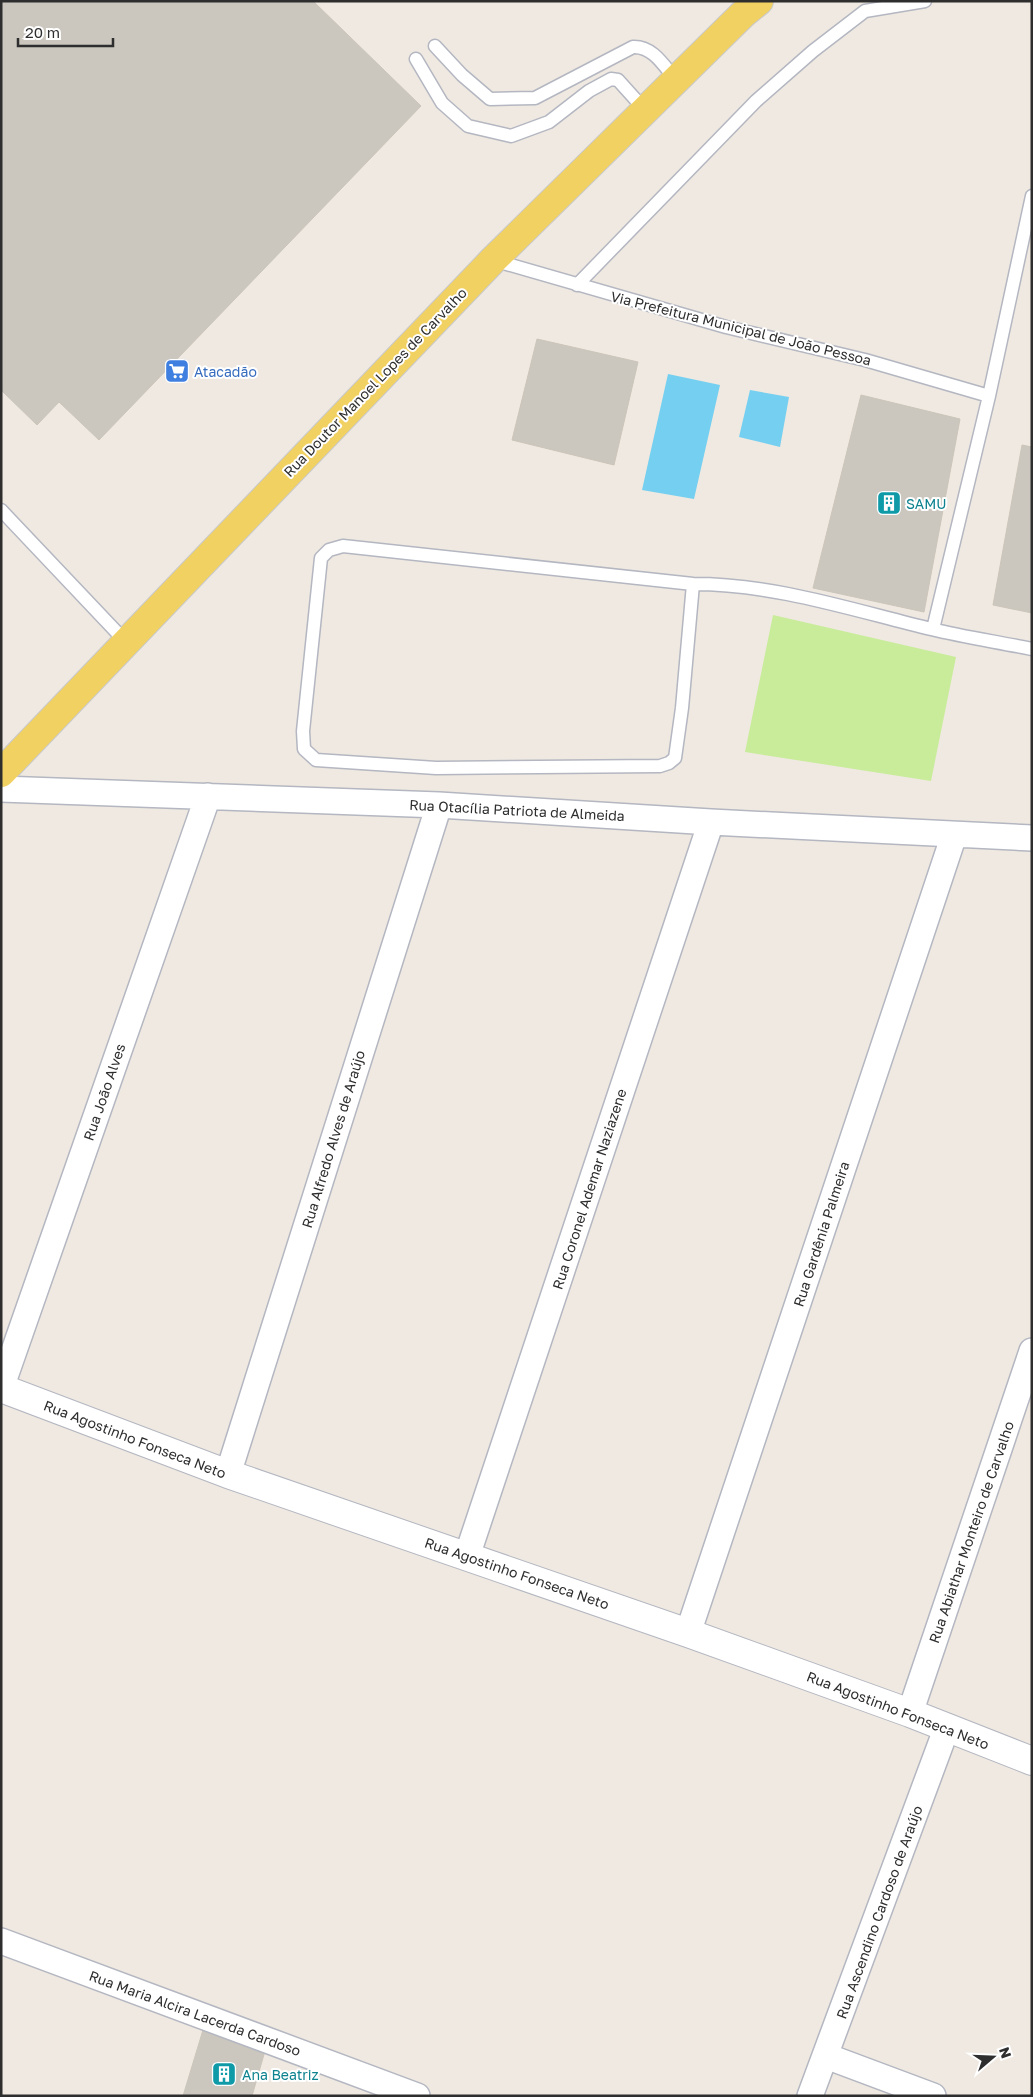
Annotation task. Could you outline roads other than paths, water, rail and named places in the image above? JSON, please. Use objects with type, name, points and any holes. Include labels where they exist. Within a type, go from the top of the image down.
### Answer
[{"type":"main road","name":"Rua Doutor Manoel Lopes de Carvalho","points":[[1,773],[493,260],[743,14],[759,1]]},
{"type":"main road","name":"Rua Agostinho Fonseca Neto","points":[[1,1388],[228,1474],[688,1633],[910,1713],[1032,1761]]},
{"type":"street","name":"Rua Otacília Patriota de Almeida","points":[[1,789],[439,805],[711,822],[1032,838]]},
{"type":"street","name":"Rua João Alves","points":[[1,1388],[208,796]]},
{"type":"street","name":"Rua Alfredo Alves de Araújo","points":[[228,1474],[439,805]]},
{"type":"street","name":"Rua Coronel Ademar Naziazene","points":[[467,1556],[711,822]]},
{"type":"street","name":"Rua Gardênia Palmeira","points":[[688,1633],[954,835]]},
{"type":"street","name":"Rua Abiathar Monteiro de Carvalho","points":[[910,1713],[1032,1351]]},
{"type":"street","name":"Rua Ascendino Cardoso de Araújo","points":[[810,2096],[947,1727]]},
{"type":"street","name":"Rua Maria Alcira Lacerda Cardoso","points":[[1,1941],[417,2096]]},
{"type":"street","points":[[826,2056],[933,2096]]},
{"type":"lane","points":[[577,285],[756,101],[857,16],[875,8],[925,1]]},
{"type":"lane","points":[[435,46],[462,75],[490,99],[535,98],[633,47],[643,46],[650,50],[676,80]]},
{"type":"lane","points":[[416,59],[442,103],[468,126],[511,136],[549,122],[589,91],[610,79],[618,80],[645,110]]},
{"type":"lane","points":[[933,629],[989,396],[1032,196]]},
{"type":"lane","name":"Via Prefeitura Municipal de João Pessoa","points":[[493,260],[726,327],[866,360],[989,396]]},
{"type":"lane","points":[[1,510],[126,642]]},
{"type":"lane","points":[[693,584],[682,708],[675,758],[669,763],[660,766],[436,768],[316,760],[304,749],[303,731],[313,624],[322,558],[329,550],[343,546],[693,584],[728,584],[776,591],[933,629],[1032,649]]},
{"type":"water","points":[[668,374],[720,385],[694,499],[642,490]]},
{"type":"water","points":[[750,390],[789,397],[780,447],[739,437]]},
{"type":"place","name":"Atacadão","points":[[177,371]]},
{"type":"place","name":"SAMU","points":[[889,503]]},
{"type":"place","name":"Ana Beatriz","points":[[224,2074]]}]
